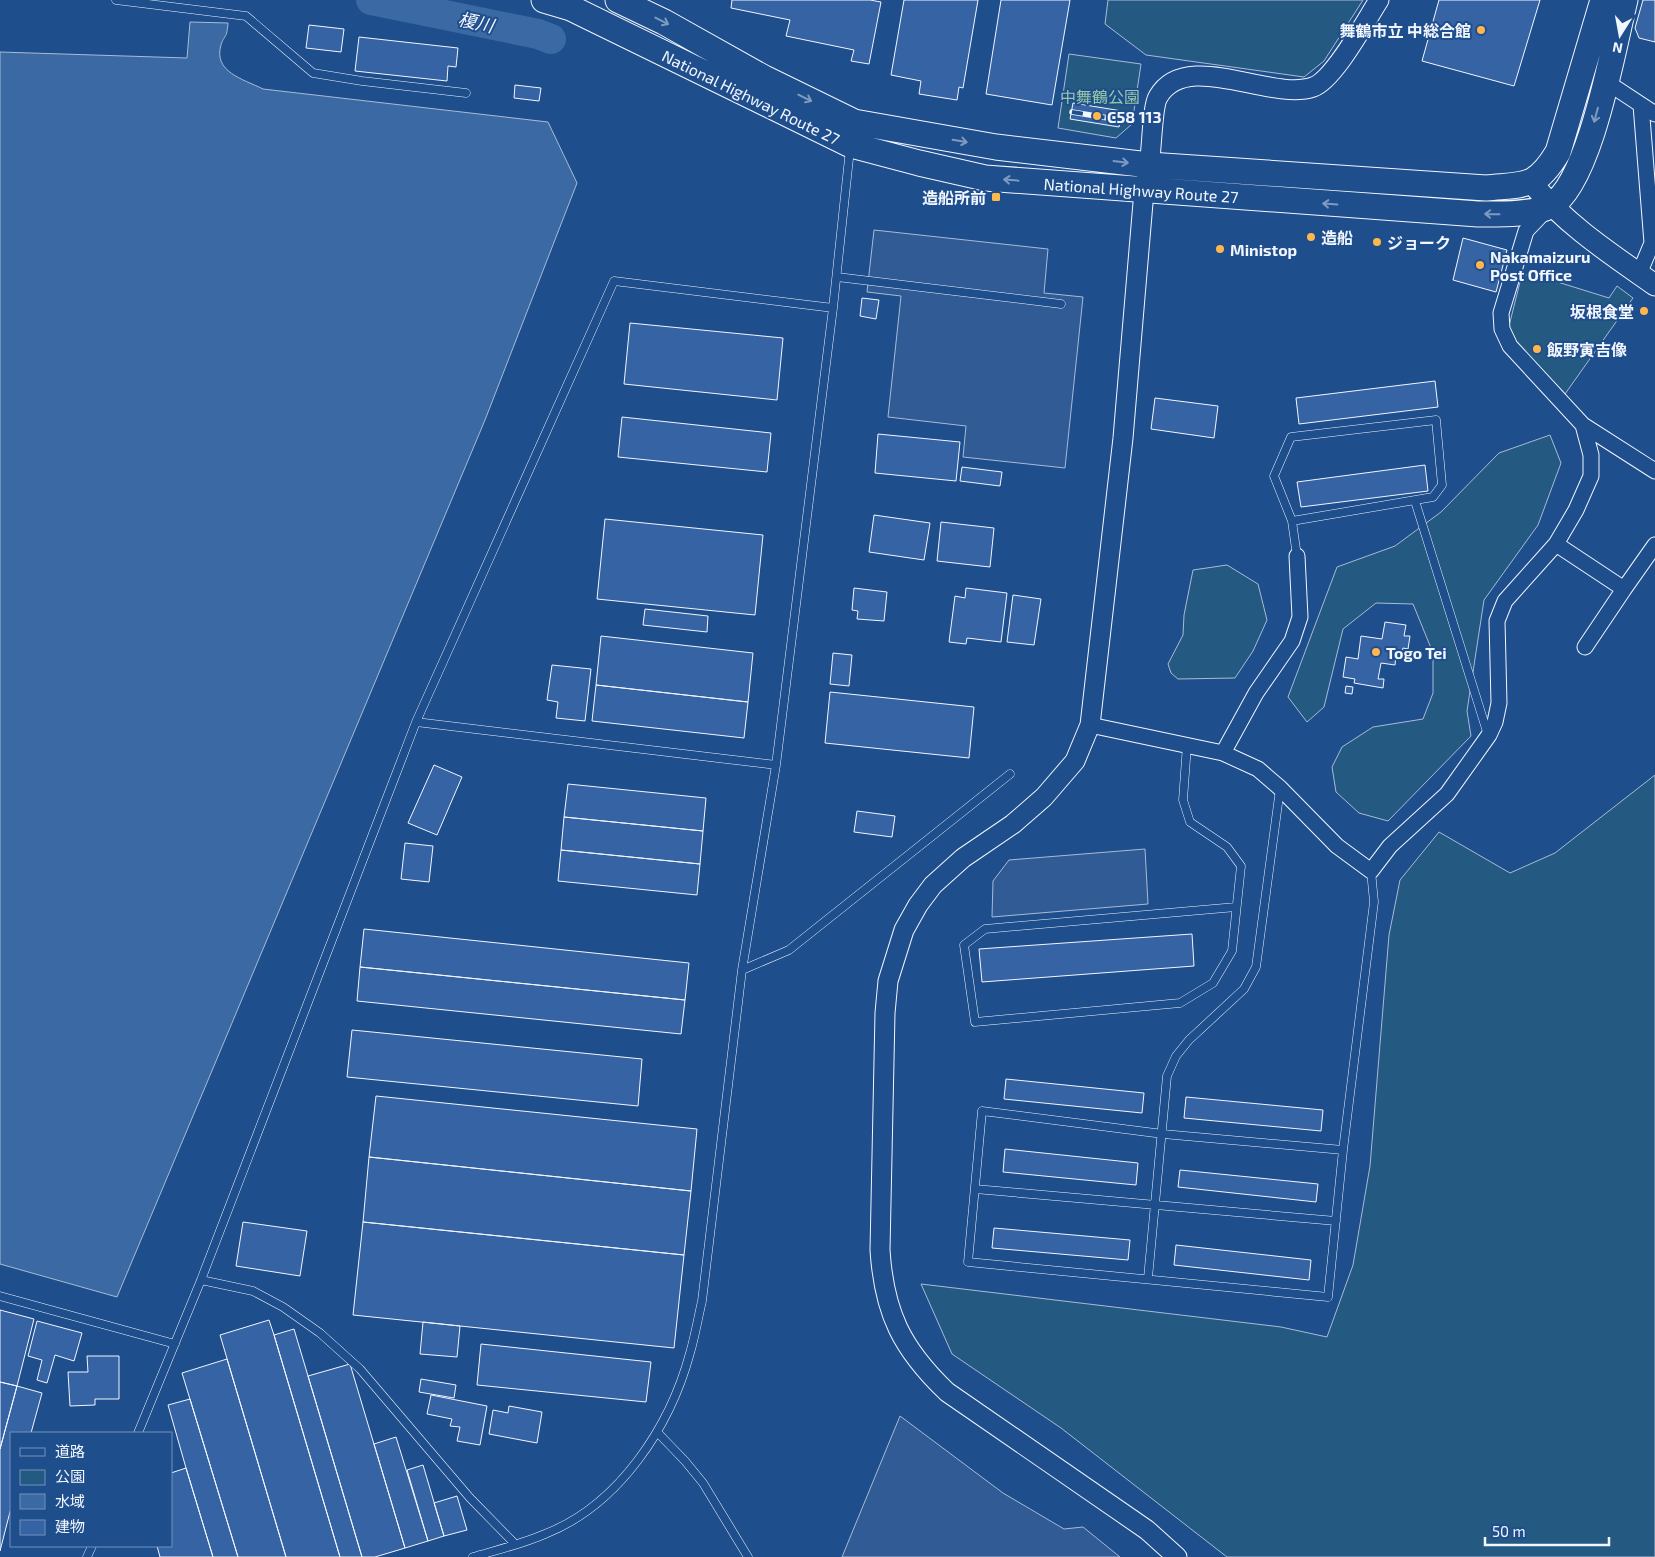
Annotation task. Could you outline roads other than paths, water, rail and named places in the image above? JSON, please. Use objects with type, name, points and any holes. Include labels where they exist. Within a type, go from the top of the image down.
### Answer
[{"type":"highway","name":"National Highway Route 27","points":[[544,0],[573,4],[852,134],[985,178],[1478,214],[1510,214],[1550,206]]},
{"type":"highway","name":"National Highway Route 27","points":[[618,0],[664,22],[764,78],[852,134],[996,147],[1149,165],[1486,188],[1532,183]]},
{"type":"highway","points":[[1532,183],[1550,166],[1558,152],[1604,0]]},
{"type":"highway","points":[[1550,206],[1567,190],[1585,158],[1625,0]]},
{"type":"main road","points":[[1532,183],[1550,206],[1585,236],[1647,279]]},
{"type":"street","points":[[1176,1557],[1146,1530],[947,1392],[922,1368],[904,1341],[891,1313],[882,1283],[880,1250],[885,1013],[888,981],[904,930],[918,905],[933,885],[963,858],[1014,824],[1044,797],[1074,762],[1090,725],[1123,438],[1144,191],[1157,97],[1174,81],[1197,75],[1293,89],[1314,87],[1329,77],[1379,0]]},
{"type":"street","points":[[1605,81],[1655,114]]},
{"type":"street","points":[[1641,105],[1652,243],[1647,279]]},
{"type":"street","points":[[1550,206],[1526,231],[1501,313],[1502,329],[1510,346],[1582,425],[1655,471]]},
{"type":"street","points":[[1090,725],[1223,753],[1258,769],[1280,788],[1337,846],[1371,871],[1390,846],[1446,794],[1489,735],[1495,722],[1499,704],[1497,621],[1505,601],[1556,544],[1576,510],[1591,476],[1591,454],[1582,425]]},
{"type":"street","points":[[1556,544],[1624,589]]},
{"type":"street","points":[[1585,647],[1655,545]]},
{"type":"street","points":[[1223,753],[1256,693],[1292,641],[1300,617],[1296,556]]},
{"type":"lane","points":[[116,0],[246,16],[313,73],[362,81],[466,93]]},
{"type":"lane","points":[[473,1557],[546,1534],[582,1514],[609,1492],[632,1467],[658,1433],[690,1354],[702,1301],[742,970],[776,765],[837,277],[852,134]]},
{"type":"lane","points":[[837,277],[1062,304]]},
{"type":"lane","points":[[138,1432],[201,1280],[416,722],[614,281],[833,308]]},
{"type":"lane","points":[[1292,521],[1433,497],[1442,485],[1436,420],[1291,437],[1274,476],[1292,521],[1296,556]]},
{"type":"lane","points":[[1415,500],[1489,735]]},
{"type":"lane","points":[[416,722],[776,765]]},
{"type":"lane","points":[[1187,745],[1183,800],[1190,822],[1227,847],[1241,866],[1232,951],[1213,983],[1180,1004],[975,1022],[964,945],[985,929],[1236,907]]},
{"type":"lane","points":[[742,970],[789,950],[1010,774]]},
{"type":"lane","points":[[1148,1278],[1167,1076],[1176,1056],[1190,1040],[1244,989],[1256,967],[1280,788]]},
{"type":"lane","points":[[1343,1150],[1163,1134],[982,1112],[968,1262],[1328,1297],[1343,1150],[1374,902],[1371,871]]},
{"type":"lane","points":[[975,1189],[1336,1221]]},
{"type":"lane","points":[[201,1280],[253,1291],[283,1307],[320,1334],[360,1369],[470,1498],[514,1544]]},
{"type":"lane","points":[[0,1296],[175,1344]]},
{"type":"lane","points":[[658,1433],[686,1461],[703,1483],[748,1557]]},
{"type":"water","points":[[190,22],[228,23],[221,45],[221,62],[239,78],[263,89],[548,122],[577,183],[485,420],[117,1297],[0,1264],[0,52],[187,58]]},
{"type":"waterway","name":"榎川","points":[[371,0],[538,34],[551,39]]},
{"type":"railway","points":[[1072,112],[1120,120]]},
{"type":"place","name":"舞鶴市立 中総合館","points":[[1481,30]]},
{"type":"place","name":"C58 113","points":[[1097,116]]},
{"type":"place","name":"造船所前","points":[[996,197]]},
{"type":"place","name":"造船","points":[[1311,237]]},
{"type":"place","name":"ジョーク","points":[[1377,242]]},
{"type":"place","name":"Ministop","points":[[1220,249]]},
{"type":"place","name":"Nakamaizuru Post Office","points":[[1480,265]]},
{"type":"place","name":"坂根食堂","points":[[1644,311]]},
{"type":"place","name":"飯野寅吉像","points":[[1537,349]]},
{"type":"place","name":"Togo Tei","points":[[1376,652]]},
{"type":"park label","name":"中舞鶴公園","points":[[1100,96]]}]
